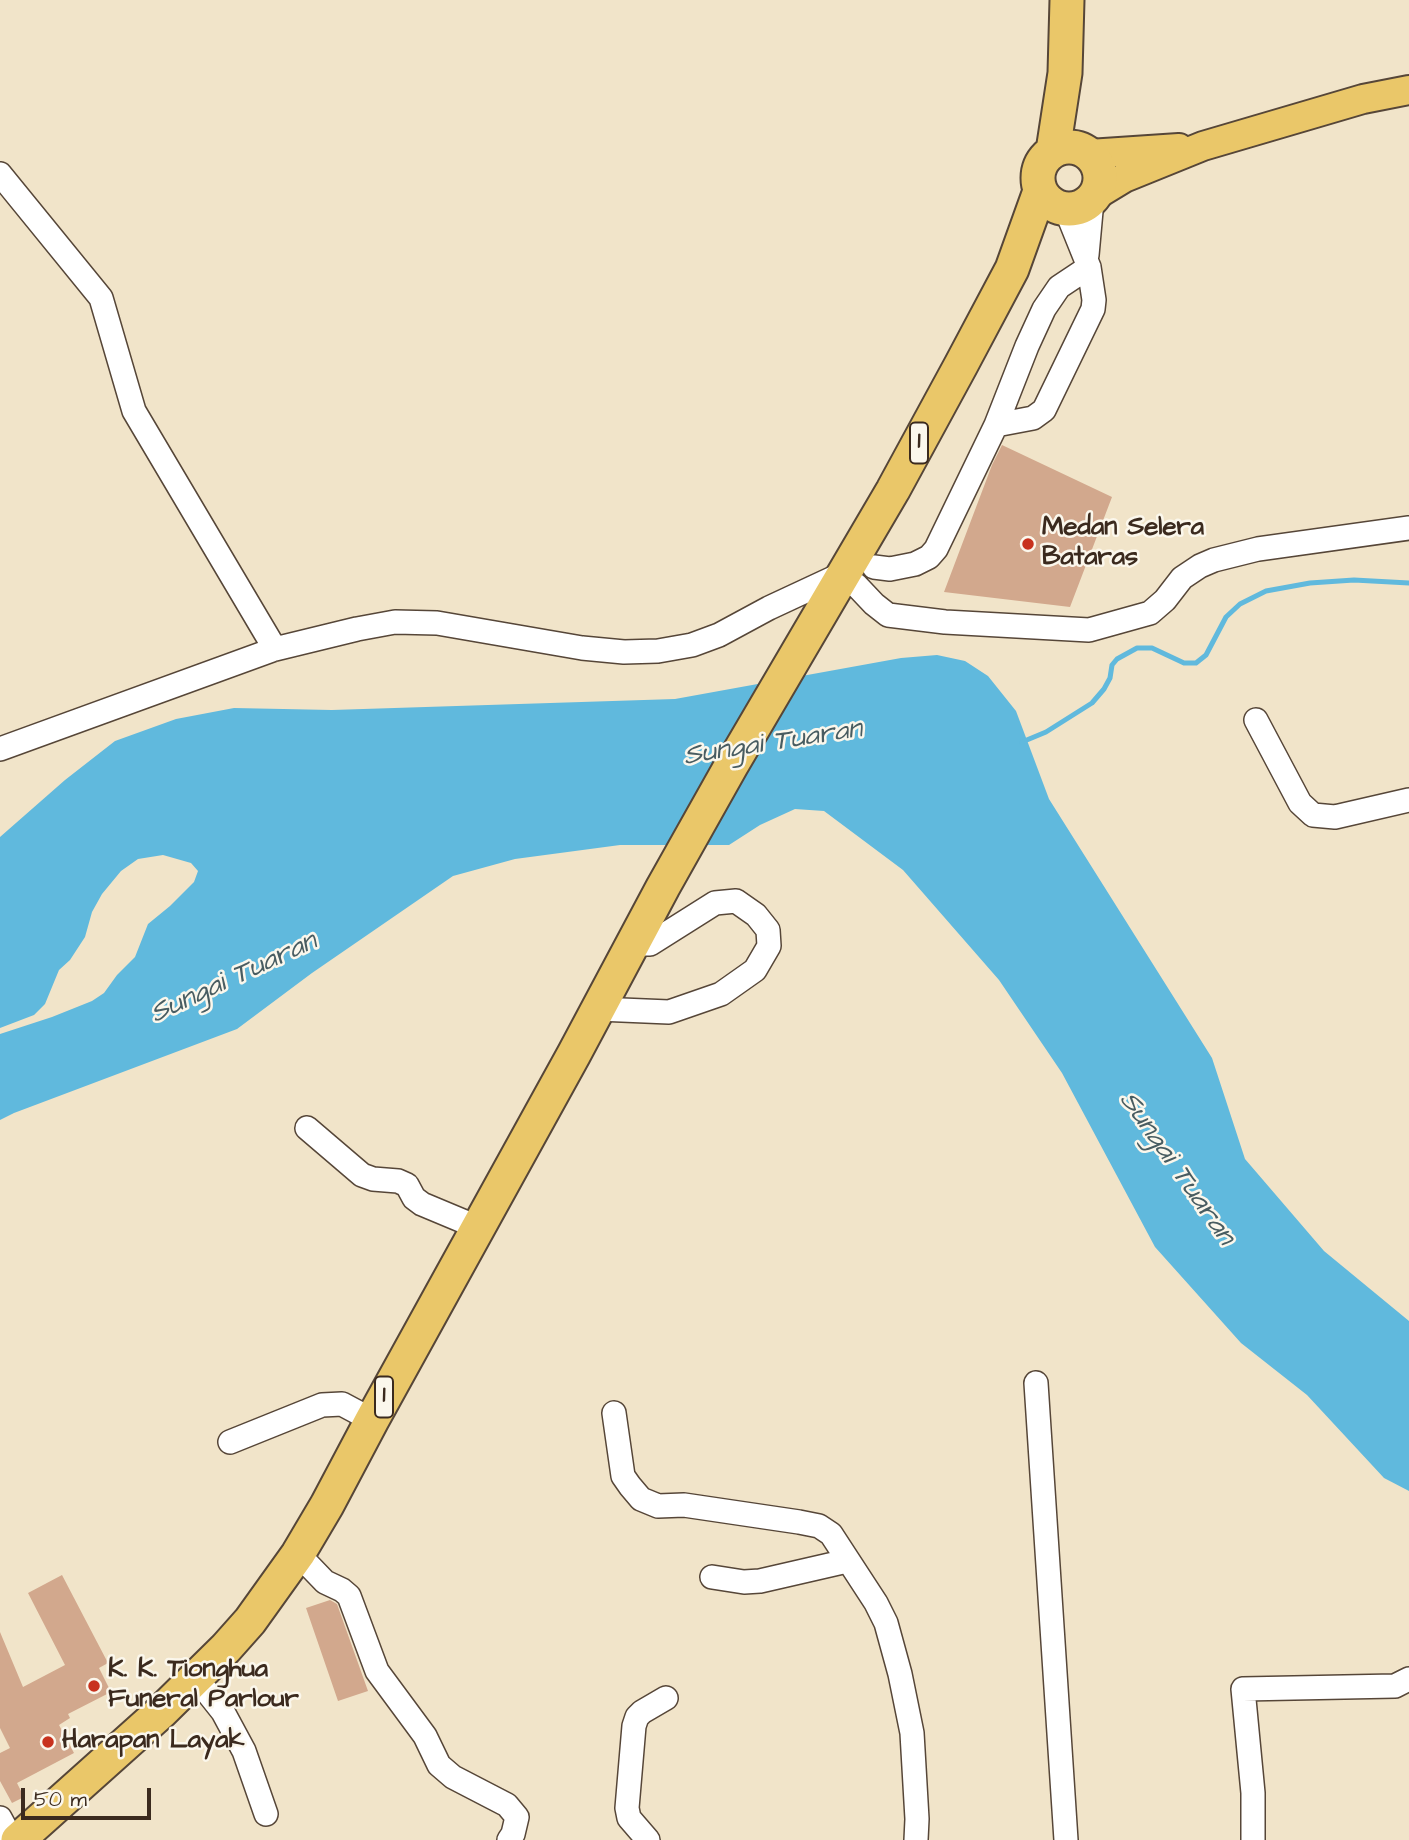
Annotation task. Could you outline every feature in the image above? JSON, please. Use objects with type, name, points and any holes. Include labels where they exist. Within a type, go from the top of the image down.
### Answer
[{"type":"highway","points":[[1067,0],[1066,73],[1074,151],[1097,164],[1100,176],[1100,183],[1071,201]]},
{"type":"highway","name":"1","points":[[18,1840],[196,1678],[250,1621],[298,1554],[663,887],[820,614],[858,571],[927,428],[1012,269],[1071,201],[1038,180],[1039,169],[1045,159],[1074,151]]},
{"type":"main road","points":[[1071,201],[1203,146],[1363,99],[1409,90]]},
{"type":"main road","points":[[1074,151],[1203,146]]},
{"type":"street","points":[[0,174],[101,298],[134,411],[275,649]]},
{"type":"street","points":[[996,425],[1034,418],[1044,410],[1093,309],[1088,262],[1089,219],[1071,201]]},
{"type":"street","points":[[0,749],[275,649],[357,629],[395,622],[438,623],[582,648],[624,652],[659,651],[692,645],[719,635],[769,608],[858,571],[915,564],[929,557],[936,549],[996,425],[1044,309],[1059,287],[1088,262]]},
{"type":"street","points":[[858,571],[856,585],[888,615],[945,622],[1088,629],[1150,613],[1165,600],[1182,578],[1214,560],[1258,549],[1409,528]]},
{"type":"street","points":[[1256,720],[1300,803],[1313,815],[1335,817],[1409,800]]},
{"type":"street","points":[[597,1009],[669,1012],[722,995],[755,970],[769,946],[768,930],[756,915],[736,901],[715,904],[650,944],[644,944],[635,938]]},
{"type":"street","points":[[307,1128],[362,1175],[407,1185],[414,1198],[422,1204],[477,1227]]},
{"type":"street","points":[[1037,1383],[1066,1840]]},
{"type":"street","points":[[230,1442],[322,1405],[342,1404],[372,1420]]},
{"type":"street","points":[[614,1413],[623,1476],[641,1499],[657,1506],[684,1505],[819,1525],[831,1534],[887,1623],[912,1733],[916,1840]]},
{"type":"street","points":[[298,1554],[325,1582],[349,1596],[377,1671],[425,1736],[439,1765],[453,1777],[507,1805],[517,1817],[509,1840]]},
{"type":"street","points":[[712,1577],[744,1583],[847,1561]]},
{"type":"street","points":[[196,1678],[223,1712],[244,1751],[266,1814]]},
{"type":"street","points":[[1253,1840],[1253,1793],[1243,1689],[1395,1686],[1409,1679]]},
{"type":"street","points":[[648,1840],[629,1818],[634,1726],[642,1712],[666,1698]]},
{"type":"street","points":[[0,1818],[12,1840]]},
{"type":"water","name":"Sungai Tuaran","points":[[937,655],[965,661],[988,676],[1016,711],[1049,799],[1212,1058],[1245,1159],[1324,1251],[1409,1321],[1409,1491],[1384,1478],[1307,1395],[1241,1343],[1155,1247],[1062,1073],[999,980],[903,870],[824,811],[795,809],[760,825],[729,845],[620,845],[515,859],[453,876],[312,973],[237,1029],[0,1120],[0,1034],[52,1017],[92,1001],[104,993],[135,957],[148,924],[194,882],[198,871],[191,863],[163,855],[138,859],[121,871],[102,894],[92,912],[85,937],[70,960],[59,970],[45,1004],[34,1015],[0,1028],[0,837],[65,780],[115,741],[176,719],[234,708],[332,710],[675,699],[901,658]]},
{"type":"building","name":"Medan Selera Bataras","points":[[1002,445],[1112,497],[1070,607],[944,592]]},
{"type":"building","points":[[62,1575],[108,1663],[99,1668],[111,1692],[68,1714],[70,1718],[59,1725],[74,1753],[17,1783],[24,1797],[12,1803],[0,1781],[0,1753],[10,1748],[0,1728],[0,1632],[23,1687],[65,1665],[28,1593]]},
{"type":"building","points":[[330,1600],[337,1604],[368,1691],[338,1701],[306,1608]]},
{"type":"waterway","points":[[1022,742],[1046,732],[1092,703],[1110,678],[1112,665],[1117,659],[1137,648],[1152,648],[1184,663],[1196,663],[1206,655],[1226,617],[1240,604],[1266,591],[1310,583],[1354,580],[1409,583]]},
{"type":"place","name":"Medan Selera Bataras","points":[[1028,544]]},
{"type":"place","name":"K. K. Tionghua Funeral Parlour","points":[[94,1686]]},
{"type":"place","name":"Harapan Layak","points":[[48,1742]]}]
